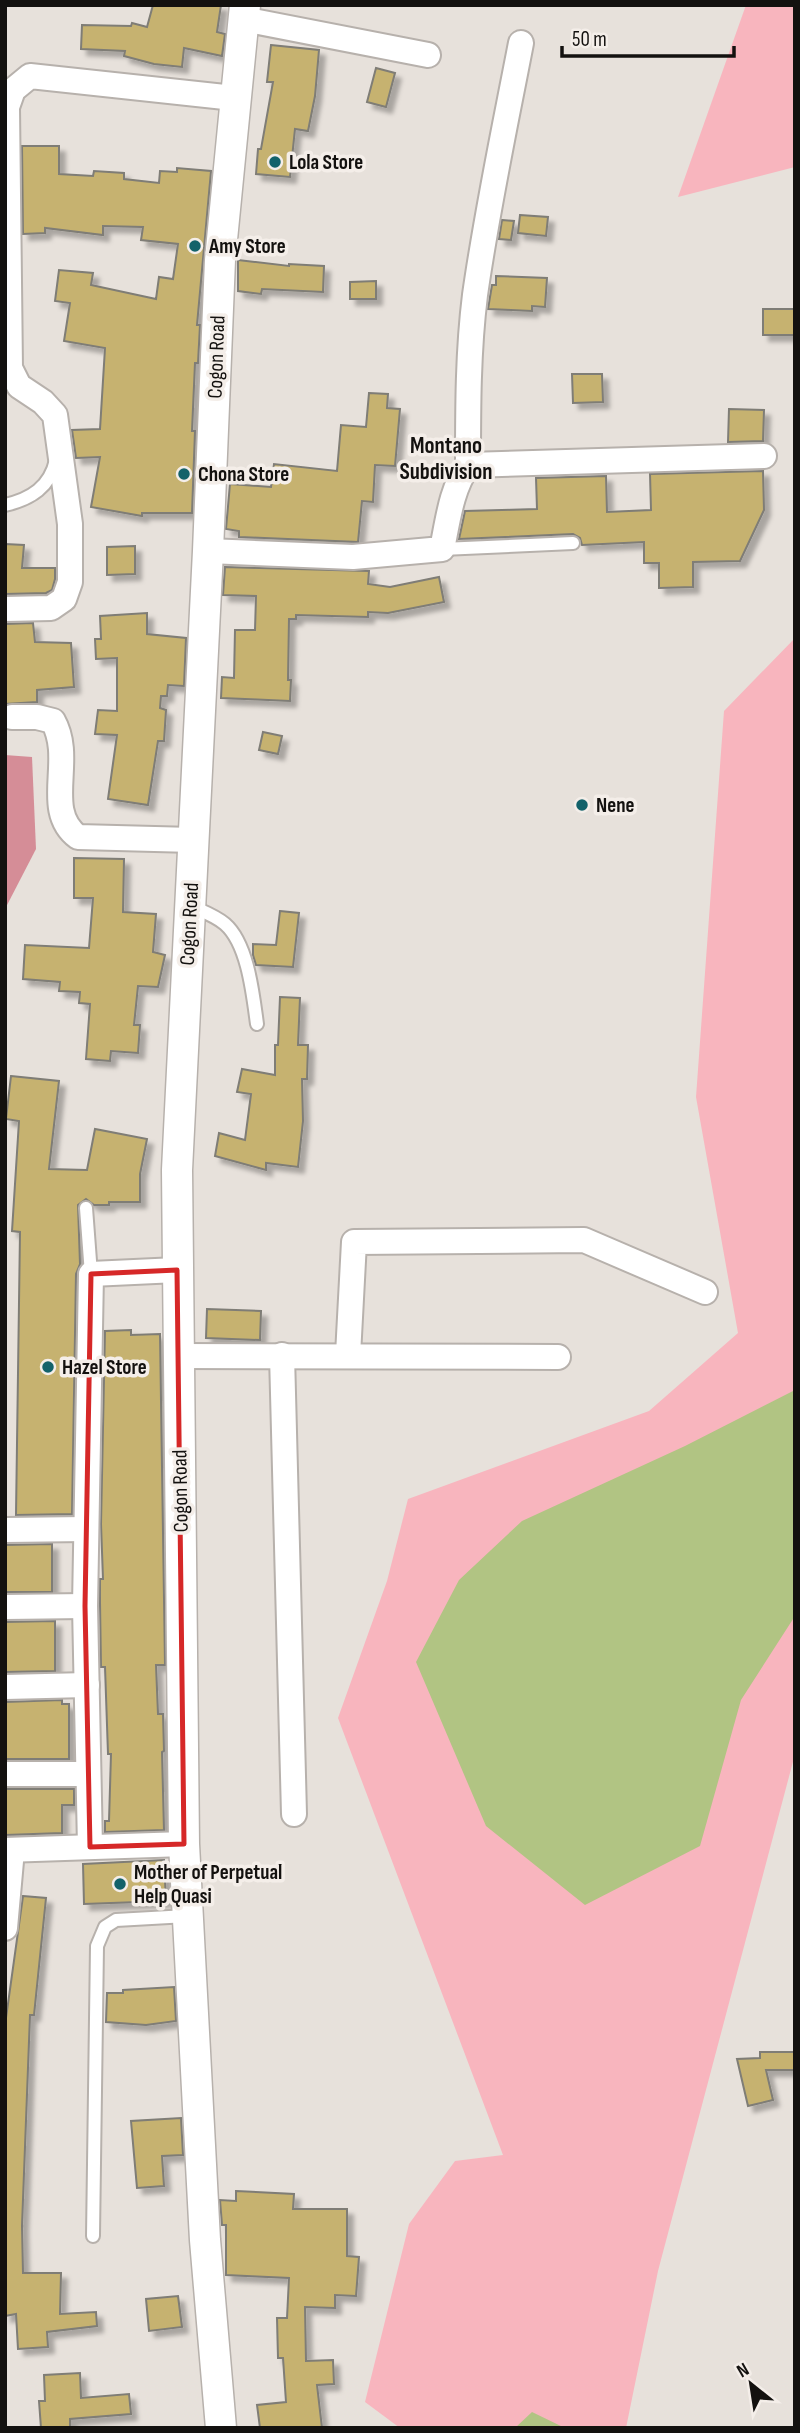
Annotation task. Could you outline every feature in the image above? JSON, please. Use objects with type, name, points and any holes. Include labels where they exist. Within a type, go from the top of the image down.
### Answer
[{"type":"street","points":[[244,12],[428,55]]},
{"type":"street","name":"Cogon Road","points":[[220,2428],[205,2240],[184,1844],[177,1170],[220,260],[244,12]]},
{"type":"street","points":[[208,551],[353,557],[442,549],[451,500],[460,476],[468,465],[468,388],[475,297],[492,191],[522,43]]},
{"type":"street","points":[[5,609],[51,608],[64,599],[70,582],[70,524],[55,415],[52,409],[19,386],[8,368],[7,107],[13,90],[30,76],[234,98]]},
{"type":"street","points":[[468,465],[764,456]]},
{"type":"street","points":[[12,717],[37,716],[53,721],[60,734],[62,755],[60,809],[66,828],[78,837],[193,840]]},
{"type":"street","points":[[348,1355],[354,1242],[584,1240],[705,1292]]},
{"type":"street","points":[[90,1847],[85,1606],[90,1274],[177,1270]]},
{"type":"street","points":[[282,1355],[294,1814]]},
{"type":"street","points":[[179,1356],[558,1357]]},
{"type":"street","points":[[5,1530],[86,1529]]},
{"type":"street","points":[[5,1607],[85,1606]]},
{"type":"street","points":[[5,1687],[87,1685]]},
{"type":"street","points":[[5,1773],[88,1774]]},
{"type":"street","points":[[5,1928],[8,1850],[184,1844]]},
{"type":"lane","points":[[5,505],[32,496],[47,484],[54,469],[59,442]]},
{"type":"lane","points":[[442,549],[573,543]]},
{"type":"lane","points":[[190,905],[223,922],[235,934],[250,976],[257,1024]]},
{"type":"lane","points":[[86,1208],[90,1274]]},
{"type":"lane","points":[[93,2236],[97,1946],[105,1927],[116,1920],[188,1916]]},
{"type":"highlighted area","points":[[177,1270],[184,1844],[90,1847],[85,1606],[91,1274]]},
{"type":"shaded area","points":[[746,5],[795,5],[795,167],[678,197]]},
{"type":"shaded area","points":[[795,638],[795,1754],[658,2271],[626,2428],[400,2428],[365,2402],[409,2224],[455,2161],[503,2155],[338,1718],[387,1581],[408,1499],[649,1411],[738,1333],[696,1097],[724,711]]},
{"type":"shaded area","points":[[5,755],[32,757],[36,849],[5,909]]},
{"type":"shaded area","points":[[795,1390],[795,1616],[741,1700],[700,1846],[585,1905],[486,1826],[416,1662],[459,1580],[522,1521],[685,1446]]},
{"type":"shaded area","points":[[532,2412],[565,2428],[515,2428]]},
{"type":"building","points":[[153,5],[221,5],[217,32],[225,34],[222,56],[184,48],[182,67],[154,64],[124,56],[125,51],[81,49],[82,25],[131,26],[132,23],[147,27]]},
{"type":"building","points":[[271,45],[319,50],[315,96],[308,131],[295,129],[290,177],[256,174],[258,149],[261,149],[273,82],[267,82]]},
{"type":"building","points":[[376,68],[395,73],[386,107],[367,102]]},
{"type":"building","points":[[22,146],[59,146],[59,174],[93,176],[94,171],[124,173],[124,179],[159,183],[160,171],[177,172],[177,168],[211,171],[197,325],[200,325],[198,363],[195,363],[192,431],[195,431],[192,513],[142,513],[142,516],[91,507],[100,457],[76,458],[72,430],[100,429],[105,348],[64,341],[70,303],[55,301],[59,270],[93,273],[91,285],[156,299],[159,277],[173,279],[178,244],[141,240],[143,227],[103,226],[103,235],[45,228],[45,233],[23,234]]},
{"type":"building","points":[[520,215],[548,217],[546,236],[518,233]]},
{"type":"building","points":[[502,220],[514,221],[511,240],[499,239]]},
{"type":"building","points":[[238,260],[289,266],[324,266],[323,292],[262,289],[261,294],[238,291]]},
{"type":"building","points":[[496,276],[547,278],[545,307],[532,306],[532,311],[488,309],[492,285],[496,285]]},
{"type":"building","points":[[376,281],[376,299],[350,299],[350,282]]},
{"type":"building","points":[[763,309],[794,309],[794,335],[763,335]]},
{"type":"building","points":[[572,374],[602,374],[603,402],[573,403]]},
{"type":"building","points":[[369,393],[388,394],[387,408],[400,409],[395,466],[375,465],[373,502],[362,501],[358,542],[239,537],[239,531],[226,529],[230,484],[271,487],[274,464],[337,471],[341,425],[366,427]]},
{"type":"building","points":[[729,409],[764,410],[763,441],[728,442]]},
{"type":"building","points":[[763,471],[764,510],[740,561],[693,562],[693,587],[659,588],[659,563],[644,563],[644,542],[582,545],[580,538],[573,534],[459,539],[465,511],[537,509],[536,478],[606,476],[607,512],[651,510],[650,474]]},
{"type":"building","points":[[5,544],[24,545],[22,568],[55,568],[52,590],[46,593],[5,594]]},
{"type":"building","points":[[135,546],[135,574],[107,575],[107,547]]},
{"type":"building","points":[[225,567],[369,571],[368,584],[390,587],[439,577],[444,602],[388,613],[368,612],[368,617],[296,615],[296,619],[289,619],[290,701],[221,698],[222,677],[234,678],[235,630],[255,630],[256,596],[223,595]]},
{"type":"building","points":[[147,613],[147,634],[186,638],[184,686],[168,685],[167,696],[161,696],[160,708],[166,710],[164,741],[158,741],[148,805],[108,799],[117,735],[95,734],[98,710],[117,711],[117,658],[96,659],[95,639],[101,639],[100,616]]},
{"type":"building","points":[[33,623],[35,642],[71,643],[74,687],[37,690],[37,702],[5,704],[5,624]]},
{"type":"building","points":[[263,732],[282,736],[278,754],[259,750]]},
{"type":"building","points":[[74,858],[124,859],[123,912],[156,914],[153,952],[165,955],[158,987],[138,986],[134,1025],[140,1025],[138,1053],[111,1051],[110,1061],[86,1059],[90,1004],[79,1003],[80,992],[59,991],[60,982],[23,979],[25,945],[89,948],[93,898],[74,898]]},
{"type":"building","points":[[280,911],[299,913],[293,967],[256,965],[253,944],[276,945]]},
{"type":"building","points":[[280,997],[300,998],[298,1045],[308,1045],[307,1079],[302,1079],[303,1121],[298,1167],[266,1163],[266,1170],[215,1156],[219,1133],[245,1140],[251,1094],[237,1092],[242,1069],[275,1075]]},
{"type":"building","points":[[11,1076],[59,1081],[49,1169],[87,1170],[95,1129],[147,1139],[140,1174],[140,1202],[94,1205],[86,1199],[78,1205],[80,1264],[76,1274],[72,1514],[16,1515],[20,1232],[12,1231],[19,1121],[6,1119]]},
{"type":"building","points":[[207,1309],[261,1311],[260,1340],[206,1338]]},
{"type":"building","points":[[131,1330],[131,1335],[160,1334],[165,1665],[156,1665],[158,1714],[163,1714],[164,1830],[105,1832],[105,1821],[109,1821],[111,1754],[108,1754],[105,1667],[101,1667],[100,1603],[100,1579],[103,1579],[101,1524],[105,1331]]},
{"type":"building","points":[[52,1544],[52,1592],[5,1592],[5,1545]]},
{"type":"building","points":[[55,1621],[55,1671],[5,1672],[5,1622]]},
{"type":"building","points":[[62,1700],[62,1704],[69,1704],[69,1759],[5,1759],[5,1702]]},
{"type":"building","points":[[5,1789],[74,1789],[74,1805],[62,1805],[62,1833],[5,1835]]},
{"type":"building","points":[[164,1860],[166,1901],[84,1904],[83,1864]]},
{"type":"building","points":[[23,1896],[46,1898],[34,2015],[30,2015],[22,2226],[23,2273],[61,2273],[60,2314],[96,2312],[97,2326],[47,2332],[48,2347],[18,2349],[16,2314],[5,2316],[5,2025]]},
{"type":"building","points":[[174,1987],[176,2021],[146,2025],[106,2022],[107,1993]]},
{"type":"building","points":[[760,2052],[795,2052],[795,2070],[766,2070],[773,2100],[748,2106],[737,2059],[760,2058]]},
{"type":"building","points":[[181,2118],[183,2155],[162,2156],[164,2186],[137,2188],[131,2121]]},
{"type":"building","points":[[236,2191],[294,2194],[293,2209],[347,2209],[347,2256],[359,2257],[356,2296],[335,2295],[335,2308],[305,2307],[306,2361],[333,2360],[334,2384],[317,2385],[322,2428],[260,2428],[257,2405],[286,2402],[283,2358],[278,2358],[277,2318],[287,2318],[289,2278],[226,2275],[226,2225],[222,2225],[220,2200],[236,2201]]},
{"type":"building","points":[[178,2296],[182,2327],[149,2331],[146,2299]]},
{"type":"building","points":[[80,2373],[81,2398],[129,2394],[131,2414],[70,2419],[70,2427],[41,2428],[39,2401],[45,2401],[44,2375]]},
{"type":"place","name":"Lola Store","points":[[275,162]]},
{"type":"place","name":"Amy Store","points":[[195,246]]},
{"type":"place","name":"Chona Store","points":[[184,474]]},
{"type":"place","name":"Nene","points":[[582,805]]},
{"type":"place","name":"Hazel Store","points":[[48,1367]]},
{"type":"place","name":"Mother of Perpetual Help Quasi","points":[[120,1884]]},
{"type":"district","name":"Montano Subdivision","points":[[446,458]]}]
